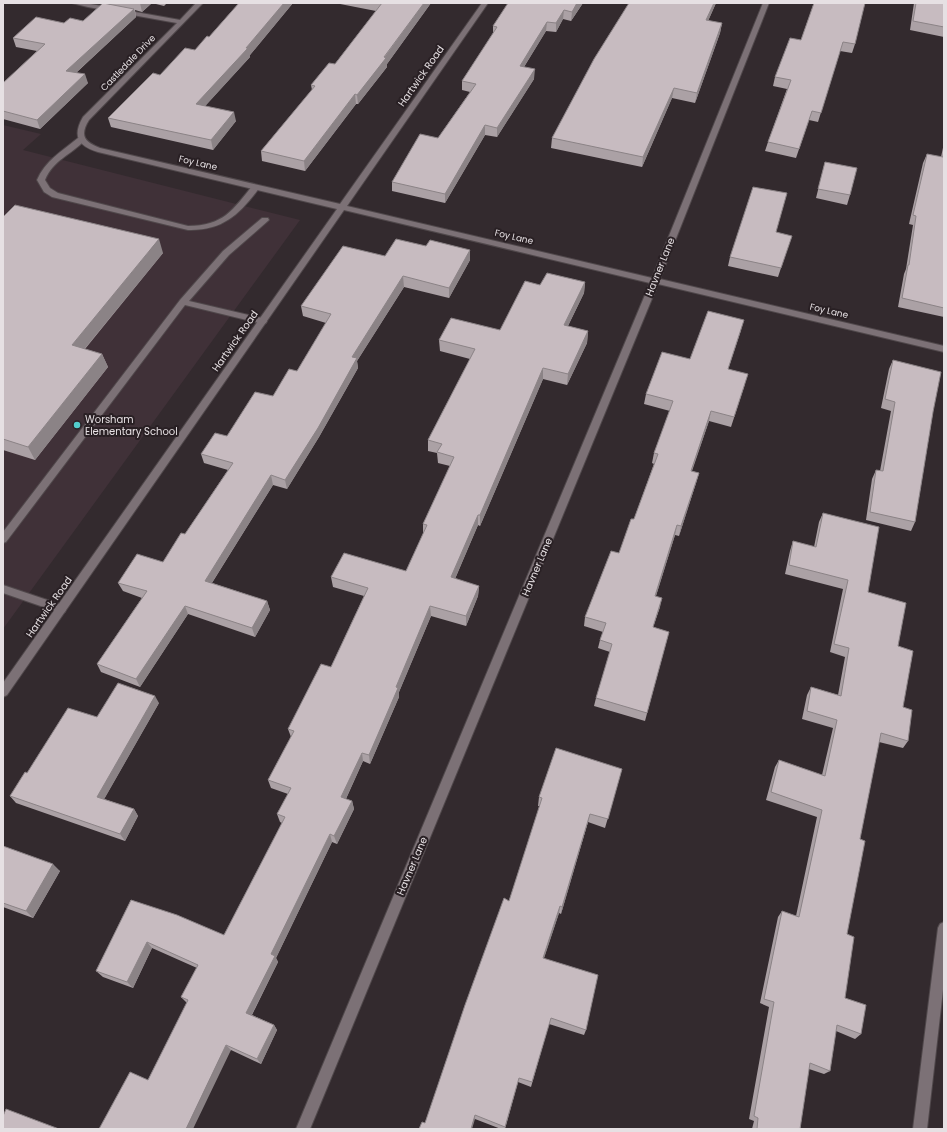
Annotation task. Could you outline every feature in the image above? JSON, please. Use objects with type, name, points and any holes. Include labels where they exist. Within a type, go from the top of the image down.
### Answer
[{"type":"street","points":[[75,3],[181,22]]},
{"type":"street","name":"Castledale Drive","points":[[81,140],[80,127],[86,119],[200,3]]},
{"type":"street","name":"Hartwick Road","points":[[3,692],[485,3]]},
{"type":"street","name":"Havner Lane","points":[[303,1129],[655,281],[766,3]]},
{"type":"street","points":[[81,140],[52,162],[43,172],[41,180],[46,190],[56,196],[188,228],[207,228],[221,223],[240,207],[256,187]]},
{"type":"street","name":"Foy Lane","points":[[81,140],[87,146],[98,150],[944,348]]},
{"type":"street","points":[[3,539],[183,302],[226,253],[266,220]]},
{"type":"street","points":[[183,302],[263,321]]},
{"type":"street","points":[[3,589],[61,609]]},
{"type":"street","points":[[920,1129],[944,928]]},
{"type":"shaded area","name":"Worsham Elementary School","points":[[3,125],[41,134],[23,150],[300,220],[3,629]]},
{"type":"building","points":[[103,3],[134,9],[66,71],[85,74],[37,120],[3,111],[3,83],[45,44],[13,38],[36,17],[64,23],[70,18],[83,21]]},
{"type":"building","points":[[239,3],[284,3],[246,48],[248,48],[196,104],[234,112],[211,140],[108,118],[153,73],[160,75],[185,48],[195,50],[207,36],[209,37]]},
{"type":"building","points":[[382,3],[424,3],[384,57],[386,58],[357,95],[355,94],[304,161],[261,151],[315,86],[311,85],[329,63],[335,64]]},
{"type":"building","points":[[508,3],[577,3],[572,12],[564,10],[556,23],[547,22],[520,66],[535,69],[497,128],[485,125],[445,194],[392,182],[420,134],[438,138],[476,84],[462,81],[497,27],[493,26]]},
{"type":"building","points":[[629,3],[714,3],[706,20],[722,23],[697,93],[674,88],[643,157],[552,138],[594,59]]},
{"type":"building","points":[[814,3],[865,3],[855,44],[843,42],[821,113],[812,111],[799,149],[768,142],[791,80],[775,77],[790,38],[801,40]]},
{"type":"building","points":[[916,3],[944,3],[944,27],[913,21]]},
{"type":"building","points":[[944,151],[944,308],[902,298],[909,265],[916,216],[913,215],[927,154],[943,157]]},
{"type":"building","points":[[825,162],[857,168],[850,195],[818,189]]},
{"type":"building","points":[[753,187],[787,193],[776,232],[792,236],[781,268],[730,257]]},
{"type":"building","points":[[15,205],[159,239],[72,345],[102,354],[28,447],[3,439],[3,217]]},
{"type":"building","points":[[396,239],[426,246],[430,240],[470,250],[449,288],[403,276],[352,357],[357,358],[318,428],[285,480],[271,475],[205,581],[267,601],[252,628],[185,606],[136,679],[97,664],[147,591],[118,583],[137,554],[163,562],[181,533],[185,534],[233,463],[201,454],[215,433],[227,436],[255,392],[273,396],[289,369],[297,371],[331,314],[301,306],[343,246],[385,256]]},
{"type":"building","points":[[547,273],[585,282],[564,325],[588,331],[568,374],[543,368],[480,515],[478,515],[451,577],[479,586],[466,616],[430,606],[396,687],[398,688],[369,755],[362,753],[341,797],[352,801],[334,836],[330,834],[271,954],[275,956],[246,1013],[274,1025],[257,1059],[226,1045],[186,1129],[99,1129],[130,1072],[148,1080],[188,1000],[181,997],[198,965],[147,942],[127,982],[96,971],[131,900],[177,915],[224,935],[285,817],[277,814],[291,788],[268,780],[294,731],[288,729],[321,664],[331,667],[368,588],[331,577],[344,553],[406,571],[427,525],[423,524],[454,457],[437,452],[442,444],[428,440],[475,349],[439,340],[451,318],[500,330],[525,281],[540,285]]},
{"type":"building","points":[[708,311],[744,320],[728,369],[748,374],[734,417],[711,411],[691,471],[699,473],[681,526],[677,525],[655,596],[662,598],[653,627],[669,632],[647,713],[596,698],[612,644],[600,640],[606,623],[585,617],[611,551],[619,553],[631,519],[634,519],[658,454],[654,453],[673,401],[646,394],[662,352],[690,359]]},
{"type":"building","points":[[893,360],[941,372],[915,522],[870,512],[876,470],[883,471],[895,402],[885,399]]},
{"type":"building","points":[[823,513],[879,527],[868,592],[906,603],[898,646],[913,651],[903,707],[912,710],[908,741],[881,733],[860,839],[865,841],[847,934],[854,937],[845,998],[866,1005],[861,1034],[837,1025],[830,1071],[810,1063],[800,1129],[757,1129],[758,1118],[754,1116],[774,1002],[764,999],[782,911],[799,917],[822,810],[771,792],[779,760],[825,776],[837,720],[807,711],[811,687],[841,696],[849,648],[834,644],[848,580],[789,565],[793,541],[816,547]]},
{"type":"building","points":[[118,683],[155,696],[97,797],[134,809],[120,834],[10,796],[25,772],[27,773],[68,708],[97,717]]},
{"type":"building","points":[[556,748],[622,769],[608,819],[590,814],[562,907],[560,906],[543,958],[598,975],[586,1030],[551,1018],[532,1082],[519,1078],[505,1127],[475,1115],[471,1129],[419,1129],[422,1122],[425,1123],[465,1005],[504,898],[509,901],[542,798],[539,797]]},
{"type":"building","points":[[3,846],[53,864],[26,911],[3,903]]},
{"type":"building","points":[[6,1109],[59,1129],[3,1129],[3,1116]]},
{"type":"place","name":"Worsham Elementary School","points":[[77,425]]}]
